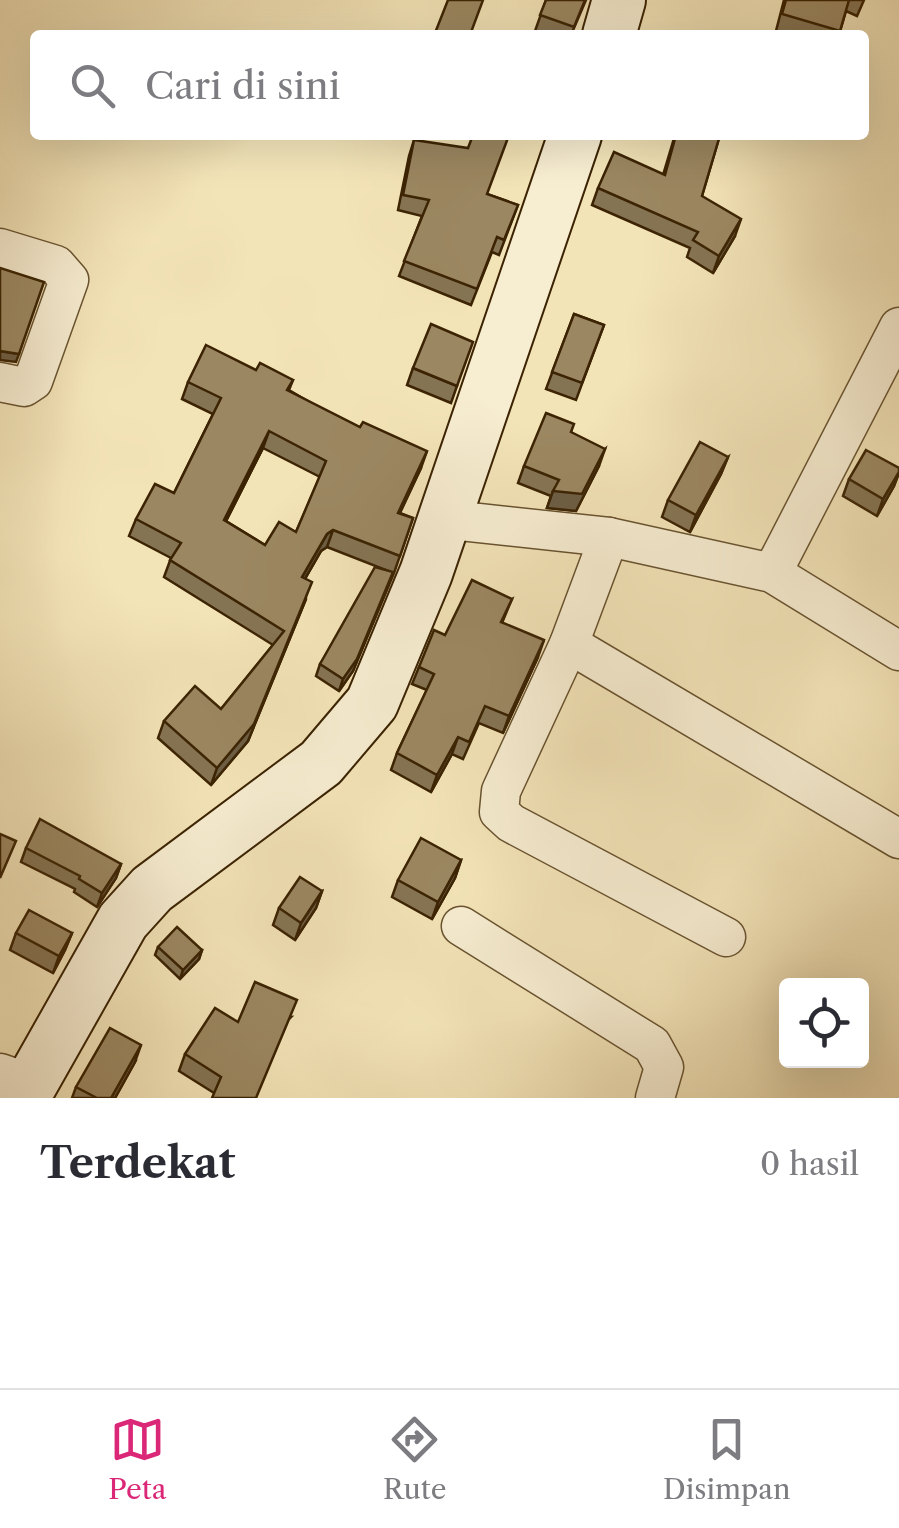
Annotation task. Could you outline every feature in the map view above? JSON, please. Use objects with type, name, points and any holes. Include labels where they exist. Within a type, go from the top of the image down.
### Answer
[{"type":"street","points":[[611,30],[620,0]]},
{"type":"street","points":[[17,1084],[123,920],[152,888],[321,763],[372,703],[402,638],[573,140]]},
{"type":"street","points":[[0,248],[56,265],[65,272],[69,284],[33,381],[24,387],[0,382]]},
{"type":"street","points":[[772,573],[899,327]]},
{"type":"street","points":[[442,519],[609,537],[772,573],[896,640]]},
{"type":"street","points":[[609,537],[570,644],[502,791],[500,815],[726,937]]},
{"type":"street","points":[[570,644],[899,839]]},
{"type":"street","points":[[461,926],[652,1045],[664,1067],[655,1098]]},
{"type":"building","points":[[448,0],[483,0],[472,30],[436,30]]},
{"type":"building","points":[[546,0],[585,0],[574,27],[540,15]]},
{"type":"building","points":[[786,0],[849,0],[840,30],[782,14]]},
{"type":"building","points":[[414,140],[468,148],[471,140],[507,140],[487,194],[518,205],[504,240],[497,237],[477,289],[404,261],[429,200],[403,195]]},
{"type":"building","points":[[675,140],[719,140],[702,196],[741,219],[719,256],[693,240],[698,232],[598,188],[614,152],[665,175]]},
{"type":"building","points":[[0,268],[44,282],[19,354],[0,351]]},
{"type":"building","points":[[574,314],[604,325],[582,383],[552,372]]},
{"type":"building","points":[[431,324],[473,342],[457,386],[413,368]]},
{"type":"building","points":[[206,345],[256,370],[260,363],[293,380],[287,390],[360,427],[363,422],[427,451],[398,513],[413,518],[400,556],[333,530],[327,534],[302,577],[312,582],[254,724],[217,768],[164,721],[195,686],[221,709],[284,631],[170,560],[181,543],[136,519],[155,484],[174,493],[221,398],[188,382]],"holes":[[[269,431],[326,461],[296,532],[279,522],[265,545],[224,520]]]},
{"type":"building","points":[[546,413],[574,424],[571,432],[605,449],[582,494],[553,491],[559,480],[524,466]]},
{"type":"building","points":[[700,442],[728,457],[696,515],[668,500]]},
{"type":"building","points":[[866,450],[899,468],[883,499],[849,479]]},
{"type":"building","points":[[375,567],[393,572],[357,659],[343,679],[320,664]]},
{"type":"building","points":[[472,580],[512,599],[501,622],[544,640],[509,716],[485,706],[469,742],[458,737],[437,775],[397,753],[434,674],[419,667],[434,630],[445,635]]},
{"type":"building","points":[[40,819],[121,864],[102,893],[80,876],[26,848]]},
{"type":"building","points":[[0,834],[16,841],[0,878]]},
{"type":"building","points":[[421,838],[461,860],[438,902],[398,880]]},
{"type":"building","points":[[300,877],[322,891],[301,923],[279,908]]},
{"type":"building","points":[[29,910],[72,933],[59,956],[16,933]]},
{"type":"building","points":[[177,927],[202,950],[183,970],[158,947]]},
{"type":"building","points":[[255,982],[297,1000],[256,1098],[212,1098],[221,1077],[185,1054],[215,1008],[238,1022]]},
{"type":"building","points":[[110,1028],[141,1045],[111,1098],[97,1098],[76,1087]]}]
